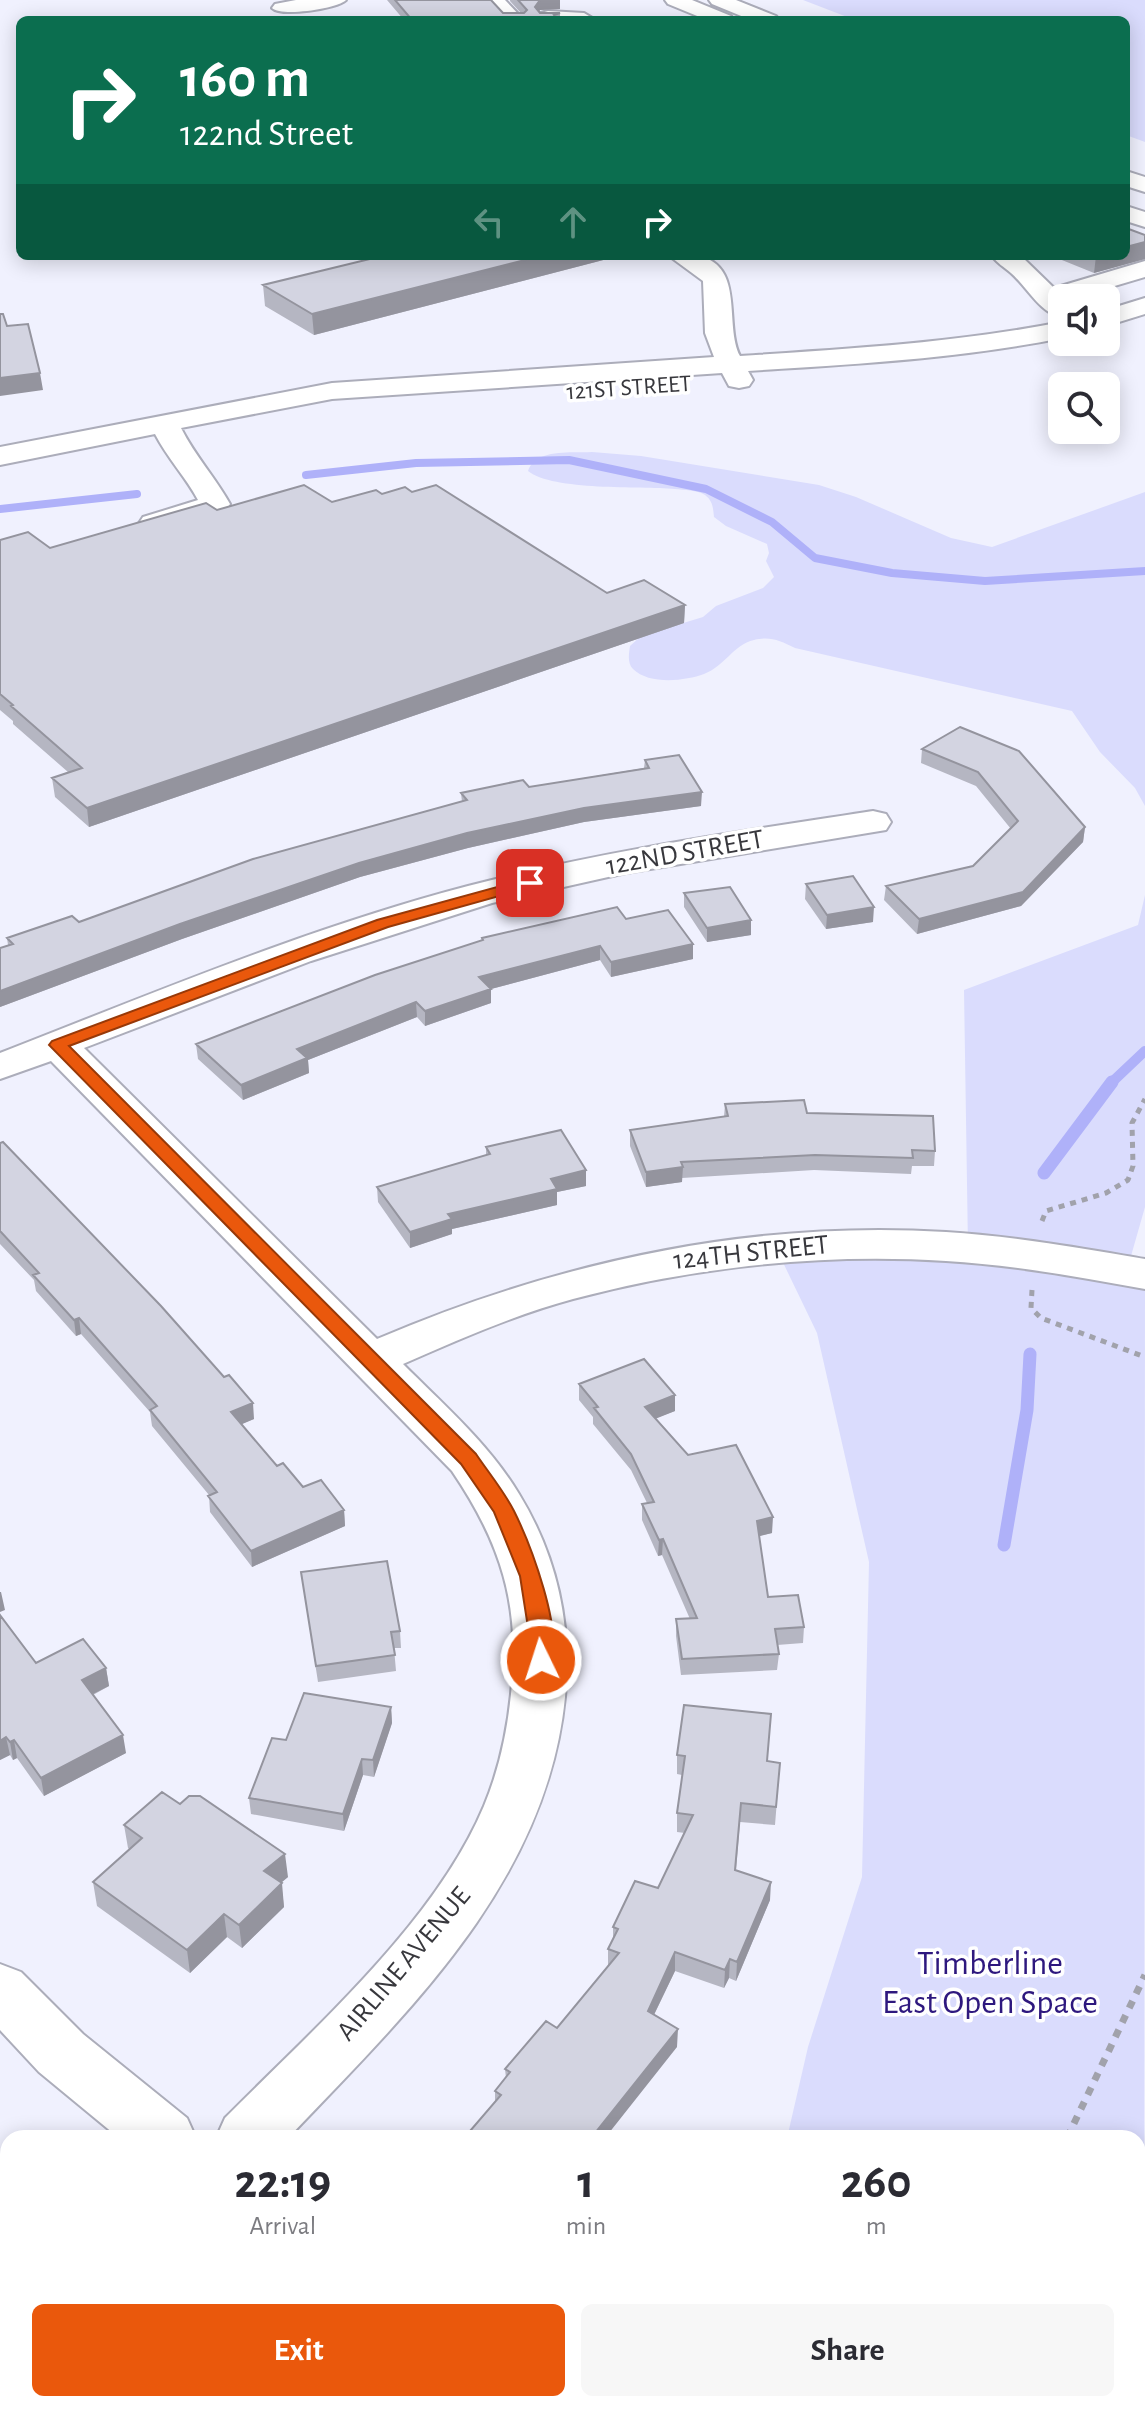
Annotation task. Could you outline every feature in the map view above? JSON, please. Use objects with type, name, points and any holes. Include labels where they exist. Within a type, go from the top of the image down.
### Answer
[{"type":"street","points":[[282,8],[336,0]]},
{"type":"street","points":[[675,0],[714,16]]},
{"type":"street","points":[[719,0],[759,16]]},
{"type":"street","points":[[518,11],[580,15]]},
{"type":"street","points":[[690,260],[705,267],[721,291],[717,336],[736,372]]},
{"type":"street","points":[[1010,260],[1028,271],[1048,295]]},
{"type":"street","points":[[1106,284],[1145,269]]},
{"type":"street","points":[[1120,314],[1145,306]]},
{"type":"street","name":"121ST STREET","points":[[1120,332],[1145,328]]},
{"type":"street","name":"121ST STREET","points":[[0,456],[163,422],[736,372],[947,367],[1013,359],[1048,349]]},
{"type":"street","points":[[131,530],[215,504],[200,476],[183,460],[163,422]]},
{"type":"street","name":"122ND STREET","points":[[0,1067],[382,923],[481,895],[579,871],[873,822]]},
{"type":"street","name":"AIRLINE AVENUE","points":[[58,1045],[469,1459],[503,1510],[531,1576],[542,1638],[541,1703],[528,1767],[503,1832],[462,1902],[408,1968],[255,2130]]},
{"type":"street","name":"124TH STREET","points":[[372,1359],[470,1315],[557,1286],[655,1263],[738,1251],[824,1244],[909,1244],[1007,1251],[1145,1274]]},
{"type":"street","points":[[0,1990],[61,2053],[155,2130]]},
{"type":"path","points":[[1071,2130],[1145,1975]]},
{"type":"green space","points":[[803,0],[1145,0],[1145,142],[1130,136],[1130,16],[845,16]]},
{"type":"green space","points":[[592,452],[641,456],[819,485],[856,497],[951,538],[992,547],[1145,492],[1145,806],[1135,788],[1100,752],[1072,711],[795,648],[770,639],[747,643],[704,674],[667,680],[640,674],[630,664],[630,646],[641,636],[703,617],[716,606],[763,588],[774,577],[766,561],[769,553],[767,544],[726,526],[714,517],[710,500],[698,492],[576,485],[557,482],[528,471],[538,458],[546,455]]},
{"type":"green space","name":"Timberline East Open Space","points":[[1145,895],[1145,1207],[1127,1270],[1145,1275],[1144,2130],[789,2130],[808,2047],[862,1877],[869,1562],[817,1333],[776,1248],[968,1248],[964,990],[1138,925]]},
{"type":"building","points":[[395,0],[491,0],[503,13],[524,13],[527,10],[518,0],[540,0],[535,7],[540,13],[560,13],[555,16],[409,16]]},
{"type":"building","points":[[1130,229],[1145,235],[1145,242],[1130,246]]},
{"type":"building","points":[[366,260],[525,260],[312,314],[263,285]]},
{"type":"building","points":[[0,314],[3,314],[7,326],[28,324],[40,373],[0,378]]},
{"type":"building","points":[[304,485],[332,502],[376,490],[382,494],[405,487],[412,492],[436,485],[607,593],[644,580],[685,605],[87,808],[52,778],[82,768],[0,694],[0,540],[28,532],[50,548],[206,503],[217,510]]},
{"type":"building","points":[[960,727],[1019,751],[1085,827],[1023,892],[919,919],[886,886],[973,866],[1018,821],[978,772],[922,749]]},
{"type":"building","points":[[679,755],[702,792],[584,808],[467,833],[359,863],[180,924],[0,991],[0,948],[13,944],[7,938],[72,916],[79,922],[253,859],[467,800],[461,793],[523,780],[529,787],[649,768],[645,760]]},
{"type":"building","points":[[853,876],[874,907],[827,915],[806,884]]},
{"type":"building","points":[[730,887],[751,920],[707,928],[684,893]]},
{"type":"building","points":[[617,907],[626,919],[668,910],[693,944],[611,962],[600,946],[479,977],[491,989],[425,1011],[416,1002],[297,1049],[307,1058],[241,1085],[196,1044],[375,975],[482,938]]},
{"type":"building","points":[[804,1100],[807,1113],[933,1116],[935,1151],[912,1150],[913,1158],[815,1155],[681,1162],[683,1167],[646,1172],[630,1130],[728,1116],[725,1104]]},
{"type":"building","points":[[561,1130],[586,1170],[551,1179],[557,1189],[448,1214],[452,1219],[410,1232],[377,1187],[490,1154],[486,1147]]},
{"type":"building","points":[[3,1142],[161,1306],[224,1377],[229,1375],[253,1403],[231,1412],[277,1466],[283,1463],[303,1487],[321,1480],[344,1510],[251,1551],[208,1496],[217,1492],[150,1410],[157,1406],[79,1318],[74,1320],[33,1275],[39,1273],[0,1231],[0,1143]]},
{"type":"building","points":[[644,1359],[675,1395],[645,1407],[688,1455],[736,1445],[773,1517],[757,1521],[768,1597],[798,1595],[804,1627],[775,1629],[779,1654],[682,1659],[676,1619],[697,1618],[663,1539],[659,1540],[642,1504],[654,1502],[631,1454],[579,1384]]},
{"type":"building","points":[[387,1561],[400,1631],[391,1632],[395,1655],[316,1666],[301,1572]]},
{"type":"building","points":[[0,1615],[36,1663],[83,1639],[106,1668],[82,1680],[123,1735],[41,1778],[14,1740],[10,1742],[6,1737],[0,1741]]},
{"type":"building","points":[[304,1693],[391,1707],[373,1760],[362,1759],[343,1814],[249,1798],[272,1738],[286,1740]]},
{"type":"building","points":[[684,1705],[771,1714],[767,1761],[780,1763],[776,1807],[741,1803],[735,1870],[771,1882],[737,1962],[730,1959],[725,1970],[675,1952],[648,2011],[678,2029],[597,2130],[471,2130],[501,2095],[495,2091],[510,2072],[505,2069],[546,2021],[557,2028],[619,1953],[608,1949],[618,1929],[613,1927],[635,1881],[658,1888],[693,1815],[677,1813],[685,1756],[677,1755]]},
{"type":"building","points":[[162,1792],[180,1804],[189,1796],[200,1796],[285,1854],[264,1871],[282,1883],[239,1925],[224,1914],[187,1950],[93,1882],[142,1838],[124,1825]]},
{"type":"waterway","points":[[306,475],[416,463],[569,460],[706,489],[772,522],[815,558],[892,573],[985,581],[1145,571]]},
{"type":"waterway","points":[[0,509],[137,494]]},
{"type":"waterway","points":[[1112,1082],[1145,1051]]},
{"type":"waterway","points":[[1044,1173],[1112,1082]]},
{"type":"waterway","points":[[1004,1545],[1027,1410],[1030,1354]]},
{"type":"route","points":[[530,883],[382,923],[58,1045],[469,1459],[503,1510],[531,1576],[542,1638],[541,1660]]}]
